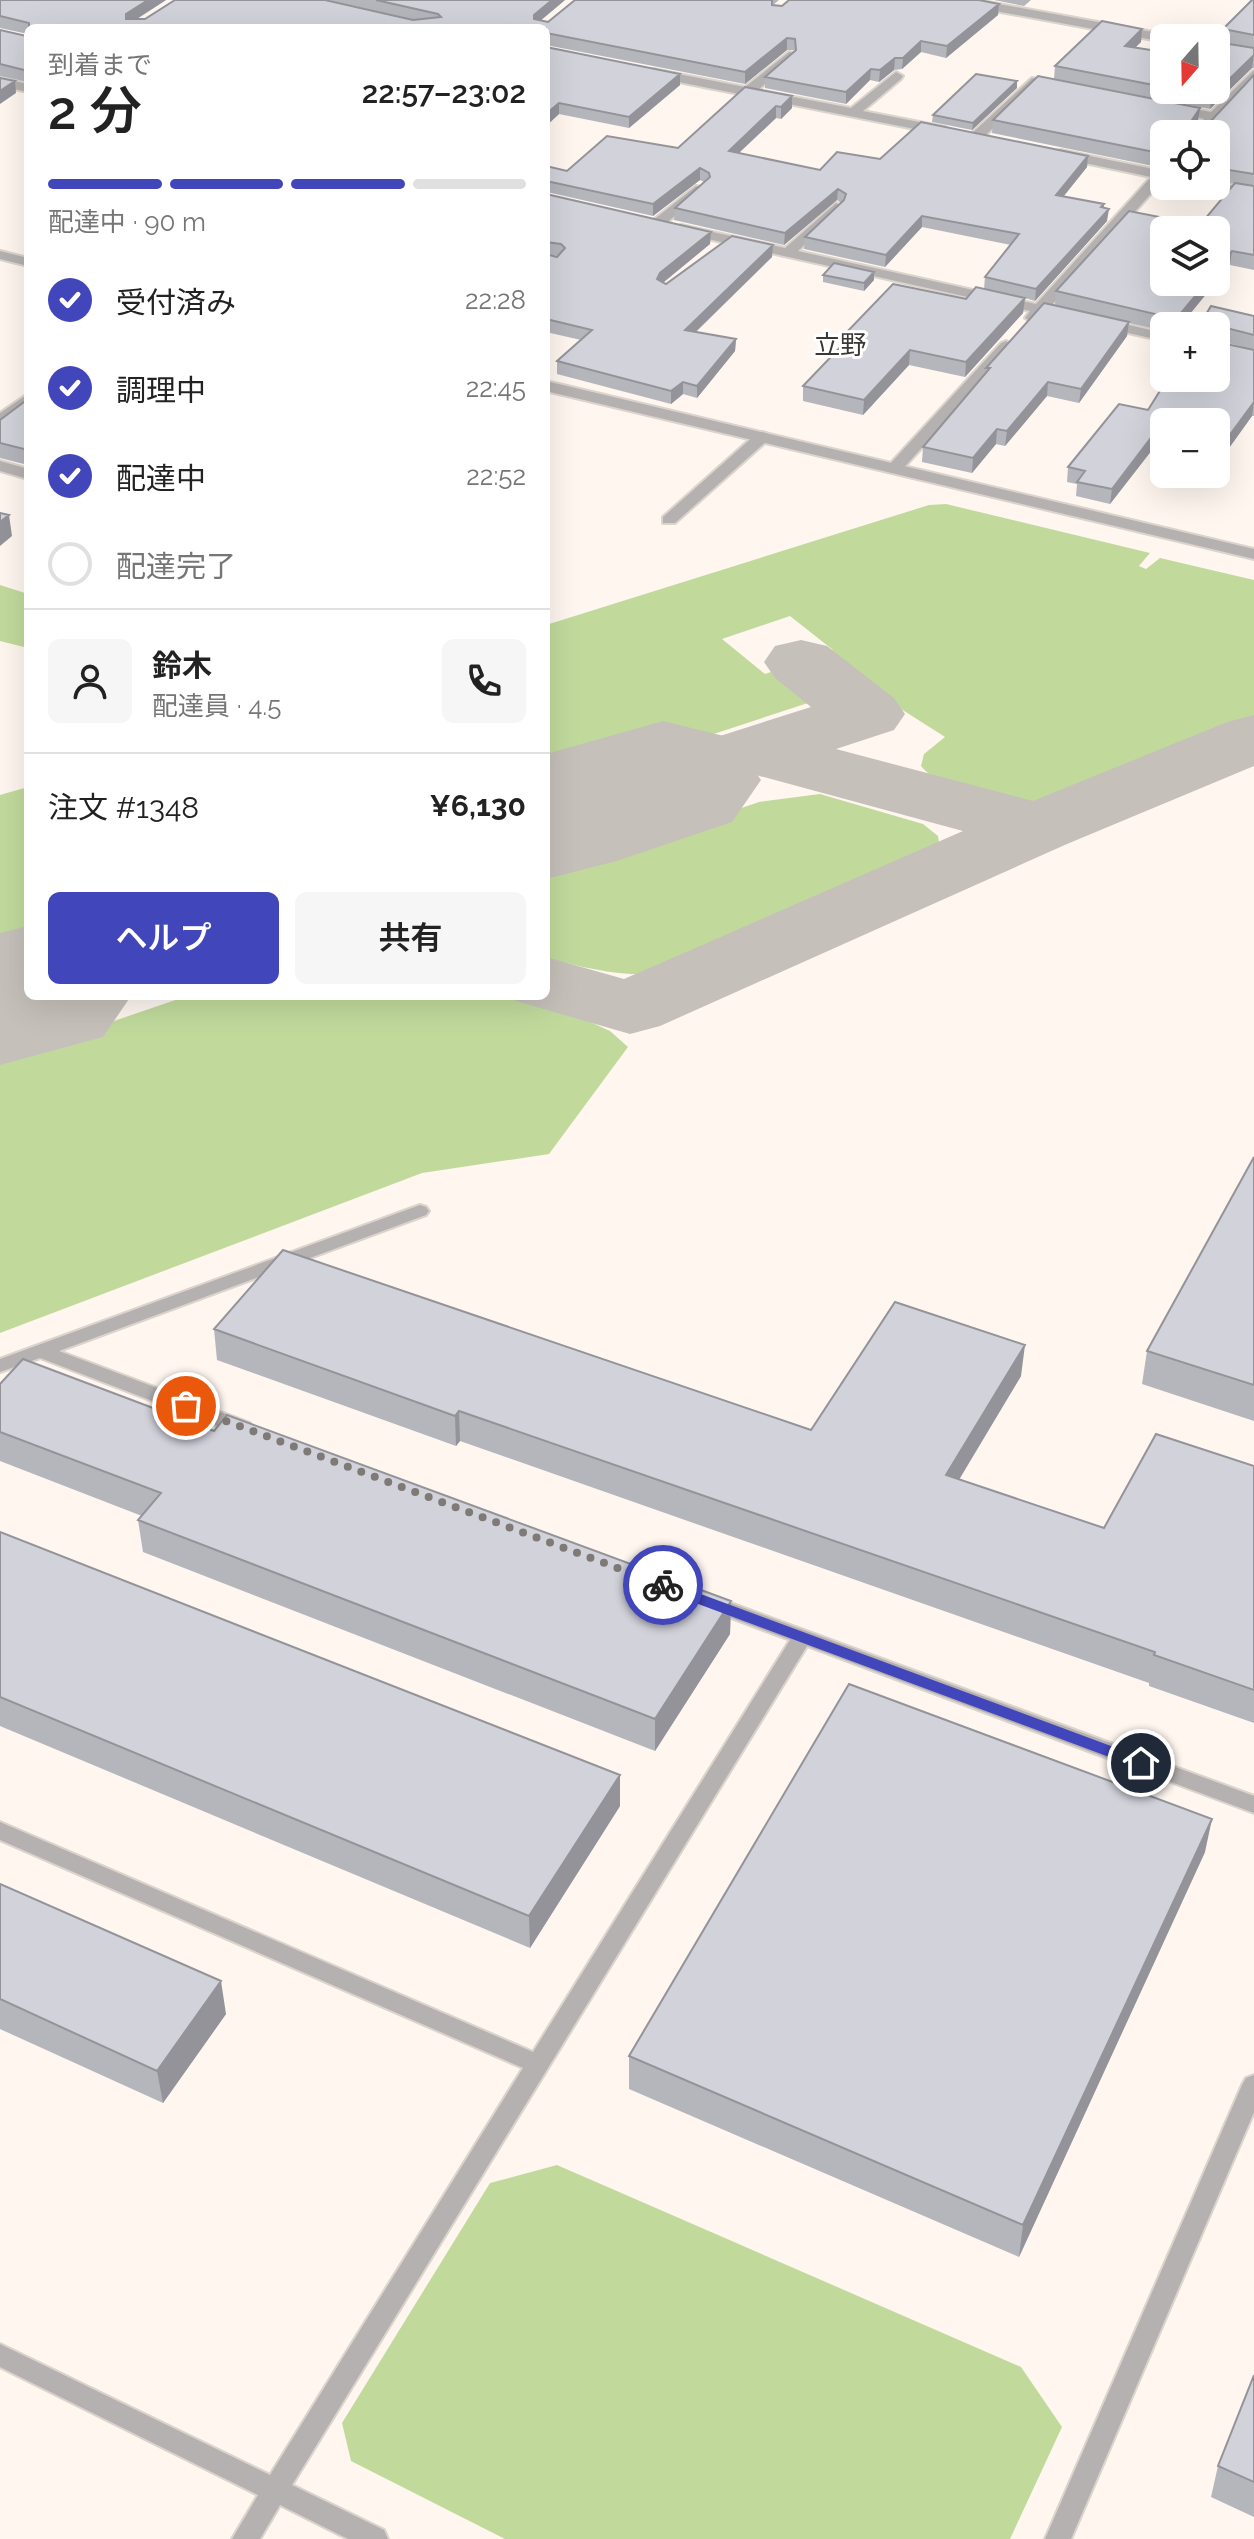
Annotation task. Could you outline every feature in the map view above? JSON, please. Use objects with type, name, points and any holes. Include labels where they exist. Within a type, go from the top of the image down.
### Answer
[{"type":"street","points":[[957,0],[1150,35]]},
{"type":"street","points":[[748,92],[789,56]]},
{"type":"street","points":[[639,70],[991,140]]},
{"type":"street","points":[[1211,120],[1254,74]]},
{"type":"street","points":[[853,113],[896,76]]},
{"type":"street","points":[[0,82],[24,87]]},
{"type":"street","points":[[976,137],[1032,82],[1078,91]]},
{"type":"street","points":[[1153,105],[1214,117]]},
{"type":"street","points":[[1053,153],[1150,172]]},
{"type":"street","points":[[700,187],[649,222],[722,245],[788,253],[1150,334]]},
{"type":"street","points":[[894,469],[1150,188]]},
{"type":"street","points":[[1230,189],[1254,194]]},
{"type":"street","points":[[788,253],[836,207]]},
{"type":"street","points":[[0,255],[24,261]]},
{"type":"street","points":[[550,387],[1254,554]]},
{"type":"street","points":[[0,420],[24,402]]},
{"type":"street","points":[[669,520],[762,437]]},
{"type":"street","points":[[0,466],[24,473]]},
{"type":"lane","points":[[0,1366],[420,1211]]},
{"type":"lane","points":[[40,1351],[264,1435]]},
{"type":"lane","points":[[683,1592],[1254,1805]]},
{"type":"lane","points":[[245,2539],[802,1637]]},
{"type":"lane","points":[[0,1831],[540,2065]]},
{"type":"lane","points":[[1058,2539],[1254,2085]]},
{"type":"lane","points":[[0,2355],[375,2539]]},
{"type":"green space","points":[[946,504],[1150,553],[1139,566],[1146,569],[1160,558],[1254,580],[1254,723],[1146,772],[1089,792],[1036,802],[990,796],[946,784],[927,772],[921,766],[924,754],[945,737],[865,686],[824,654],[833,650],[790,616],[722,639],[765,674],[771,672],[811,702],[550,788],[550,624],[929,505]]},
{"type":"green space","points":[[0,585],[24,593],[24,647],[0,641]]},
{"type":"green space","points":[[24,788],[24,959],[0,967],[0,795]]},
{"type":"green space","points":[[820,794],[923,824],[938,836],[940,849],[927,863],[674,972],[625,974],[550,959],[550,874],[759,802]]},
{"type":"green space","points":[[175,1000],[517,1000],[588,1021],[610,1031],[628,1047],[549,1154],[422,1173],[0,1333],[0,1060]]},
{"type":"green space","points":[[557,2165],[1021,2367],[1062,2427],[1010,2539],[505,2539],[351,2461],[342,2423],[490,2183]]},
{"type":"building","points":[[0,0],[148,0],[126,14],[126,19],[145,19],[175,0],[325,0],[413,20],[441,17],[376,0],[552,0],[534,15],[534,19],[548,22],[575,0],[772,0],[772,5],[782,6],[789,0],[979,0],[999,4],[947,46],[921,41],[903,58],[895,58],[880,70],[871,69],[846,92],[765,77],[796,50],[795,39],[787,38],[745,72],[550,34],[550,24],[29,24],[0,16]]},
{"type":"building","points":[[1254,0],[1254,35],[1230,30],[1228,24]]},
{"type":"building","points":[[1102,21],[1142,29],[1125,46],[1150,50],[1150,84],[1055,66]]},
{"type":"building","points":[[0,30],[24,36],[24,70],[0,64]]},
{"type":"building","points":[[1230,44],[1254,48],[1254,55],[1230,78]]},
{"type":"building","points":[[550,48],[680,74],[629,117],[559,103],[550,111]]},
{"type":"building","points":[[976,74],[1017,81],[973,123],[933,115]]},
{"type":"building","points":[[1254,75],[1254,174],[1230,170],[1230,120],[1212,120]]},
{"type":"building","points":[[1038,76],[1150,98],[1150,104],[1200,108],[1192,120],[1150,120],[1150,151],[993,120]]},
{"type":"building","points":[[0,78],[15,81],[0,91]]},
{"type":"building","points":[[745,87],[792,96],[781,107],[776,106],[729,151],[820,170],[837,152],[880,159],[921,122],[1088,156],[1056,195],[1104,204],[1101,207],[1109,209],[1036,289],[985,277],[1019,234],[922,216],[886,255],[805,237],[844,200],[846,194],[838,189],[785,233],[675,208],[710,177],[700,168],[653,204],[550,182],[550,167],[567,171],[607,136],[678,148]]},
{"type":"building","points":[[1235,183],[1254,186],[1254,255],[1232,251],[1230,254],[1230,216],[1208,216],[1221,200],[1230,200],[1230,189]]},
{"type":"building","points":[[550,195],[711,232],[660,273],[657,279],[666,284],[732,236],[773,245],[685,330],[736,339],[697,386],[683,382],[671,391],[557,361],[592,330],[550,320],[550,255],[557,257],[565,248],[550,243]]},
{"type":"building","points":[[1129,211],[1154,216],[1150,216],[1150,296],[1195,296],[1182,312],[1150,313],[1056,291]]},
{"type":"building","points":[[834,263],[874,272],[864,283],[823,275]]},
{"type":"building","points":[[893,284],[966,299],[976,287],[1025,298],[966,362],[910,350],[864,400],[803,386],[850,337],[843,336]]},
{"type":"building","points":[[1044,303],[1129,322],[1081,389],[1048,382],[1007,431],[997,429],[973,458],[923,447],[990,368],[986,368]]},
{"type":"building","points":[[1211,306],[1254,316],[1254,335],[1230,329],[1230,312],[1207,312]]},
{"type":"building","points":[[1230,345],[1254,350],[1254,402],[1230,435],[1230,408],[1150,408],[1150,439],[1112,489],[1077,482],[1085,471],[1068,467],[1119,404],[1148,410],[1159,392],[1230,392]]},
{"type":"building","points":[[24,402],[24,449],[0,443],[0,420]]},
{"type":"building","points":[[0,513],[9,515],[0,522]]},
{"type":"building","points":[[1254,1157],[1254,1385],[1147,1351]]},
{"type":"building","points":[[283,1250],[811,1430],[895,1302],[1025,1345],[946,1475],[1104,1528],[1156,1434],[1254,1466],[1254,1690],[1154,1655],[1155,1652],[459,1411],[455,1416],[214,1329]]},
{"type":"building","points":[[23,1359],[214,1431],[227,1415],[731,1601],[655,1719],[138,1520],[161,1493],[0,1432],[0,1384]]},
{"type":"building","points":[[0,1532],[620,1775],[529,1916],[0,1697]]},
{"type":"building","points":[[849,1684],[1212,1819],[1023,2225],[629,2056]]},
{"type":"building","points":[[0,1884],[221,1981],[157,2071],[0,1999]]},
{"type":"building","points":[[1254,2375],[1254,2482],[1218,2466]]},
{"type":"taxiway","points":[[663,780],[867,714],[801,662]]},
{"type":"taxiway","points":[[1039,827],[1254,738]]},
{"type":"taxiway","points":[[755,751],[1039,827]]},
{"type":"taxiway","points":[[550,984],[630,1008],[1039,827]]},
{"type":"runway","points":[[550,818],[663,780]]},
{"type":"runway","points":[[0,1000],[24,992]]},
{"type":"way so far","points":[[186,1406],[663,1585]]},
{"type":"district","name":"立野","points":[[840,345]]},
{"type":"route","points":[[663,1585],[1141,1763]]}]
